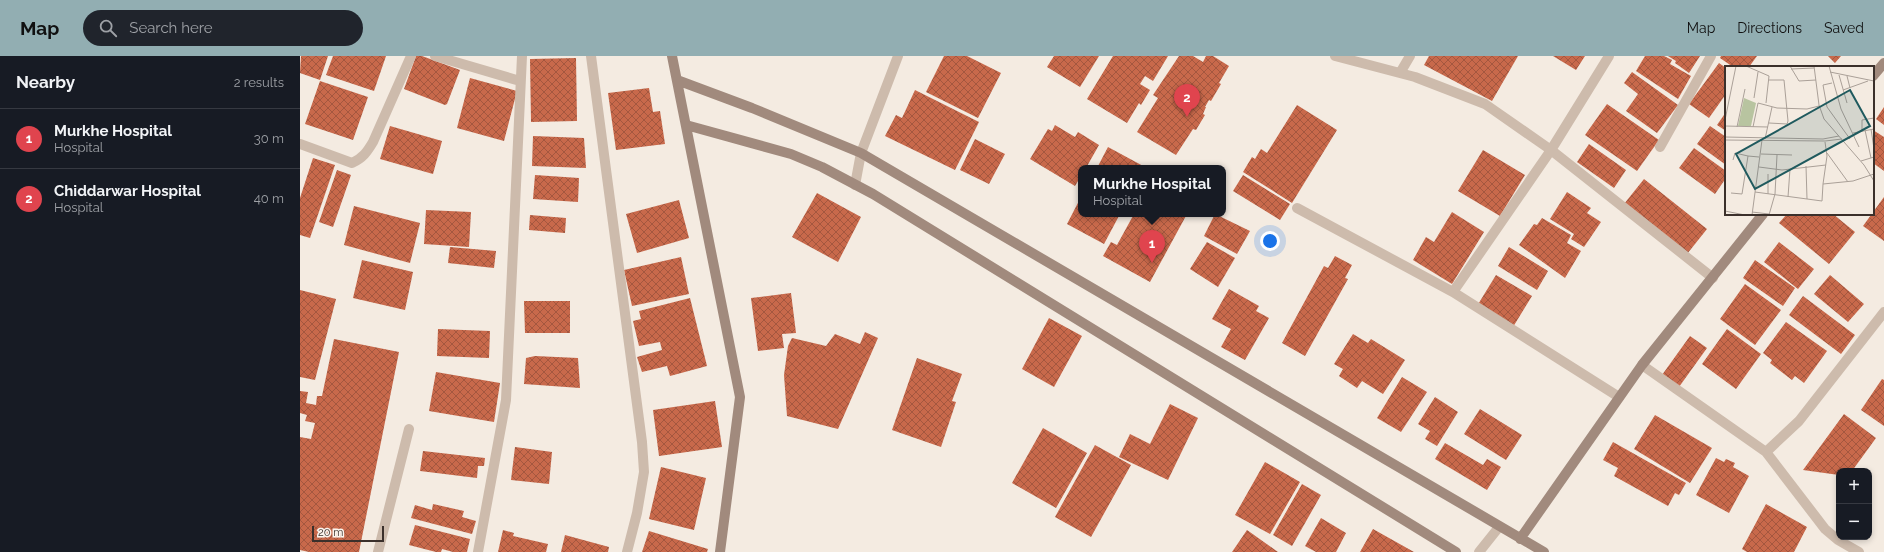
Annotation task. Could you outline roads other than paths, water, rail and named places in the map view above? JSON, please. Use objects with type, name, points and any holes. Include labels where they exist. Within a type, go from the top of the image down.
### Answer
[{"type":"main road","points":[[672,56],[740,397],[720,552]]},
{"type":"main road","points":[[1874,75],[1884,63]]},
{"type":"main road","points":[[677,80],[752,108],[861,153],[1544,552]]},
{"type":"main road","points":[[686,125],[791,154],[822,167],[855,185],[1456,552]]},
{"type":"main road","points":[[1520,539],[1642,365],[1762,215]]},
{"type":"street","points":[[300,144],[352,163],[360,160],[367,154],[373,142],[411,56]]},
{"type":"street","points":[[435,56],[520,81]]},
{"type":"street","points":[[478,552],[506,400],[522,56]]},
{"type":"street","points":[[591,56],[642,442],[644,472],[637,512],[627,552]]},
{"type":"street","points":[[855,185],[861,153],[898,56]]},
{"type":"street","points":[[1335,56],[1415,77],[1485,104],[1551,150],[1713,278]]},
{"type":"street","points":[[1400,73],[1410,56]]},
{"type":"street","points":[[1453,292],[1551,150],[1609,56]]},
{"type":"street","points":[[1660,147],[1711,56]]},
{"type":"street","points":[[1297,208],[1453,292],[1619,397]]},
{"type":"street","points":[[1766,452],[1799,421],[1884,312]]},
{"type":"street","points":[[1642,365],[1766,452],[1825,529],[1838,540],[1859,552]]},
{"type":"street","points":[[378,552],[409,429]]},
{"type":"street","points":[[1478,552],[1499,527]]},
{"type":"place","name":"Chiddarwar Hospital","points":[[1187,117]]},
{"type":"place","name":"Murkhe Hospital","points":[[1152,263]]}]
